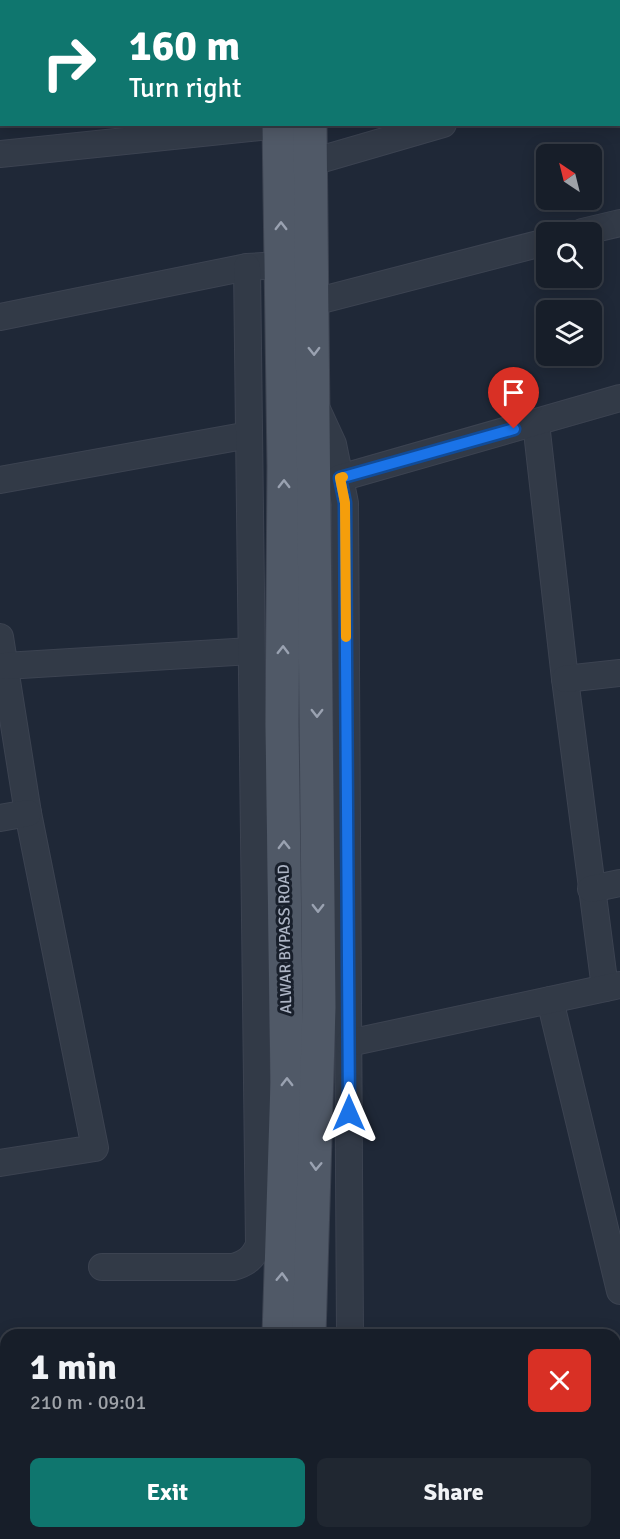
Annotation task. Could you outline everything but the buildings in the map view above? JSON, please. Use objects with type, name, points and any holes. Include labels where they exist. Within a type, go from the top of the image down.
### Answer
[{"type":"main road","points":[[279,126],[296,167],[314,302],[319,1007],[309,1329]]},
{"type":"main road","points":[[296,167],[309,126]]},
{"type":"main road","name":"ALWAR BYPASS ROAD","points":[[279,1329],[287,1082],[282,725],[284,542],[282,266],[296,167]]},
{"type":"street","points":[[0,154],[114,133],[258,126]]},
{"type":"street","points":[[296,167],[436,126]]},
{"type":"street","points":[[602,227],[620,223]]},
{"type":"street","points":[[314,302],[536,245]]},
{"type":"street","points":[[0,316],[247,267],[282,266]]},
{"type":"street","points":[[102,1267],[233,1267],[253,1257],[259,1245],[247,267]]},
{"type":"street","points":[[340,478],[620,398]]},
{"type":"street","points":[[315,405],[333,444],[345,503],[350,1329]]},
{"type":"street","points":[[349,1043],[613,986],[591,889],[536,423]]},
{"type":"street","points":[[0,480],[249,435]]},
{"type":"street","points":[[0,637],[28,813],[95,1148],[0,1163]]},
{"type":"street","points":[[4,666],[251,651]]},
{"type":"street","points":[[565,679],[620,673]]},
{"type":"street","points":[[0,818],[28,813]]},
{"type":"street","points":[[591,889],[620,883]]},
{"type":"street","points":[[550,1000],[620,1291]]},
{"type":"slow traffic","points":[[343,477],[340,478],[345,503],[346,637]]},
{"type":"route","points":[[349,1113],[345,503],[340,478],[514,429]]}]
